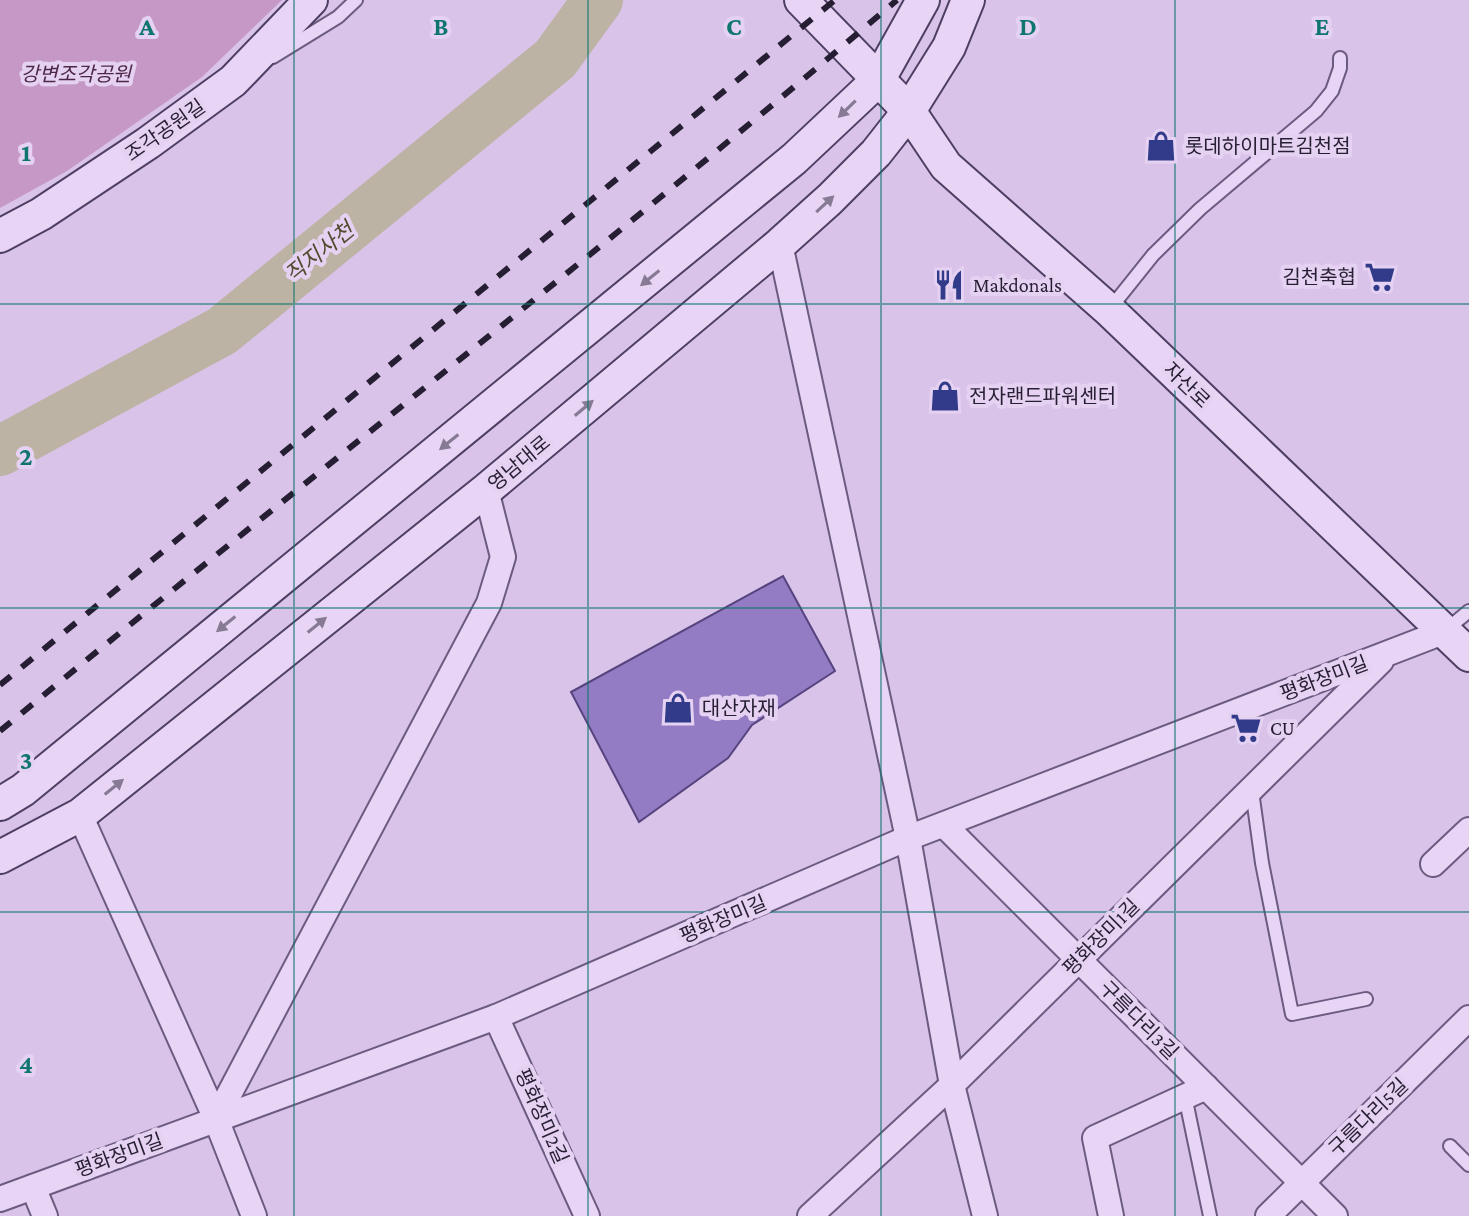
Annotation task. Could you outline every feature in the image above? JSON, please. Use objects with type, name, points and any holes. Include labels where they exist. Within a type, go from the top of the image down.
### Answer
[{"type":"main road","name":"조각공원길","points":[[0,236],[41,214],[136,151],[233,81],[311,0]]},
{"type":"main road","name":"자산로","points":[[801,0],[909,111],[946,166],[1109,310],[1469,655]]},
{"type":"main road","points":[[0,804],[23,790],[794,159],[923,0]]},
{"type":"main road","name":"영남대로","points":[[0,857],[80,815],[486,490],[780,244],[876,153],[909,111],[949,47],[968,0]]},
{"type":"street","points":[[780,244],[908,838],[952,1085],[985,1216]]},
{"type":"street","points":[[216,1119],[489,603],[503,557],[486,490]]},
{"type":"street","name":"평화장미길","points":[[0,1199],[496,1017],[908,838],[1443,632]]},
{"type":"street","name":"평화장미1길","points":[[810,1216],[952,1085],[1388,653]]},
{"type":"street","points":[[80,815],[216,1119],[254,1216]]},
{"type":"street","name":"구름다리3길","points":[[944,825],[1078,959],[1195,1092],[1335,1216]]},
{"type":"street","points":[[1433,864],[1469,830]]},
{"type":"street","name":"평화장미2길","points":[[496,1017],[587,1216]]},
{"type":"street","name":"구름다리5길","points":[[1268,1216],[1469,1018]]},
{"type":"street","points":[[1111,1216],[1095,1138],[1195,1092]]},
{"type":"street","points":[[33,1187],[45,1216]]},
{"type":"lane","points":[[233,81],[338,17],[356,0]]},
{"type":"lane","points":[[1109,310],[1153,255],[1200,209],[1316,111],[1332,91],[1340,58]]},
{"type":"lane","points":[[1443,632],[1469,611]]},
{"type":"lane","points":[[1251,788],[1262,863],[1292,1014],[1366,999]]},
{"type":"lane","points":[[1195,1092],[1210,1216]]},
{"type":"lane","points":[[1450,1146],[1469,1165]]},
{"type":"green space","name":"강변조각공원","points":[[0,0],[282,0],[202,77],[67,171],[0,208]]},
{"type":"building","name":"대산자재","points":[[783,576],[835,671],[752,725],[728,758],[639,822],[571,692]]},
{"type":"waterway","name":"직지사천","points":[[0,451],[222,331],[555,59],[598,0]]},
{"type":"railway","points":[[0,685],[835,0]]},
{"type":"railway","points":[[0,731],[563,277],[897,0]]},
{"type":"place","name":"롯데하이마트김천점","points":[[1161,146]]},
{"type":"place","name":"김천축협","points":[[1380,277]]},
{"type":"place","name":"Makdonals","points":[[949,285]]},
{"type":"place","name":"전자랜드파워센터","points":[[945,396]]},
{"type":"place","name":"대산자재","points":[[678,708]]},
{"type":"place","name":"CU","points":[[1246,728]]}]
